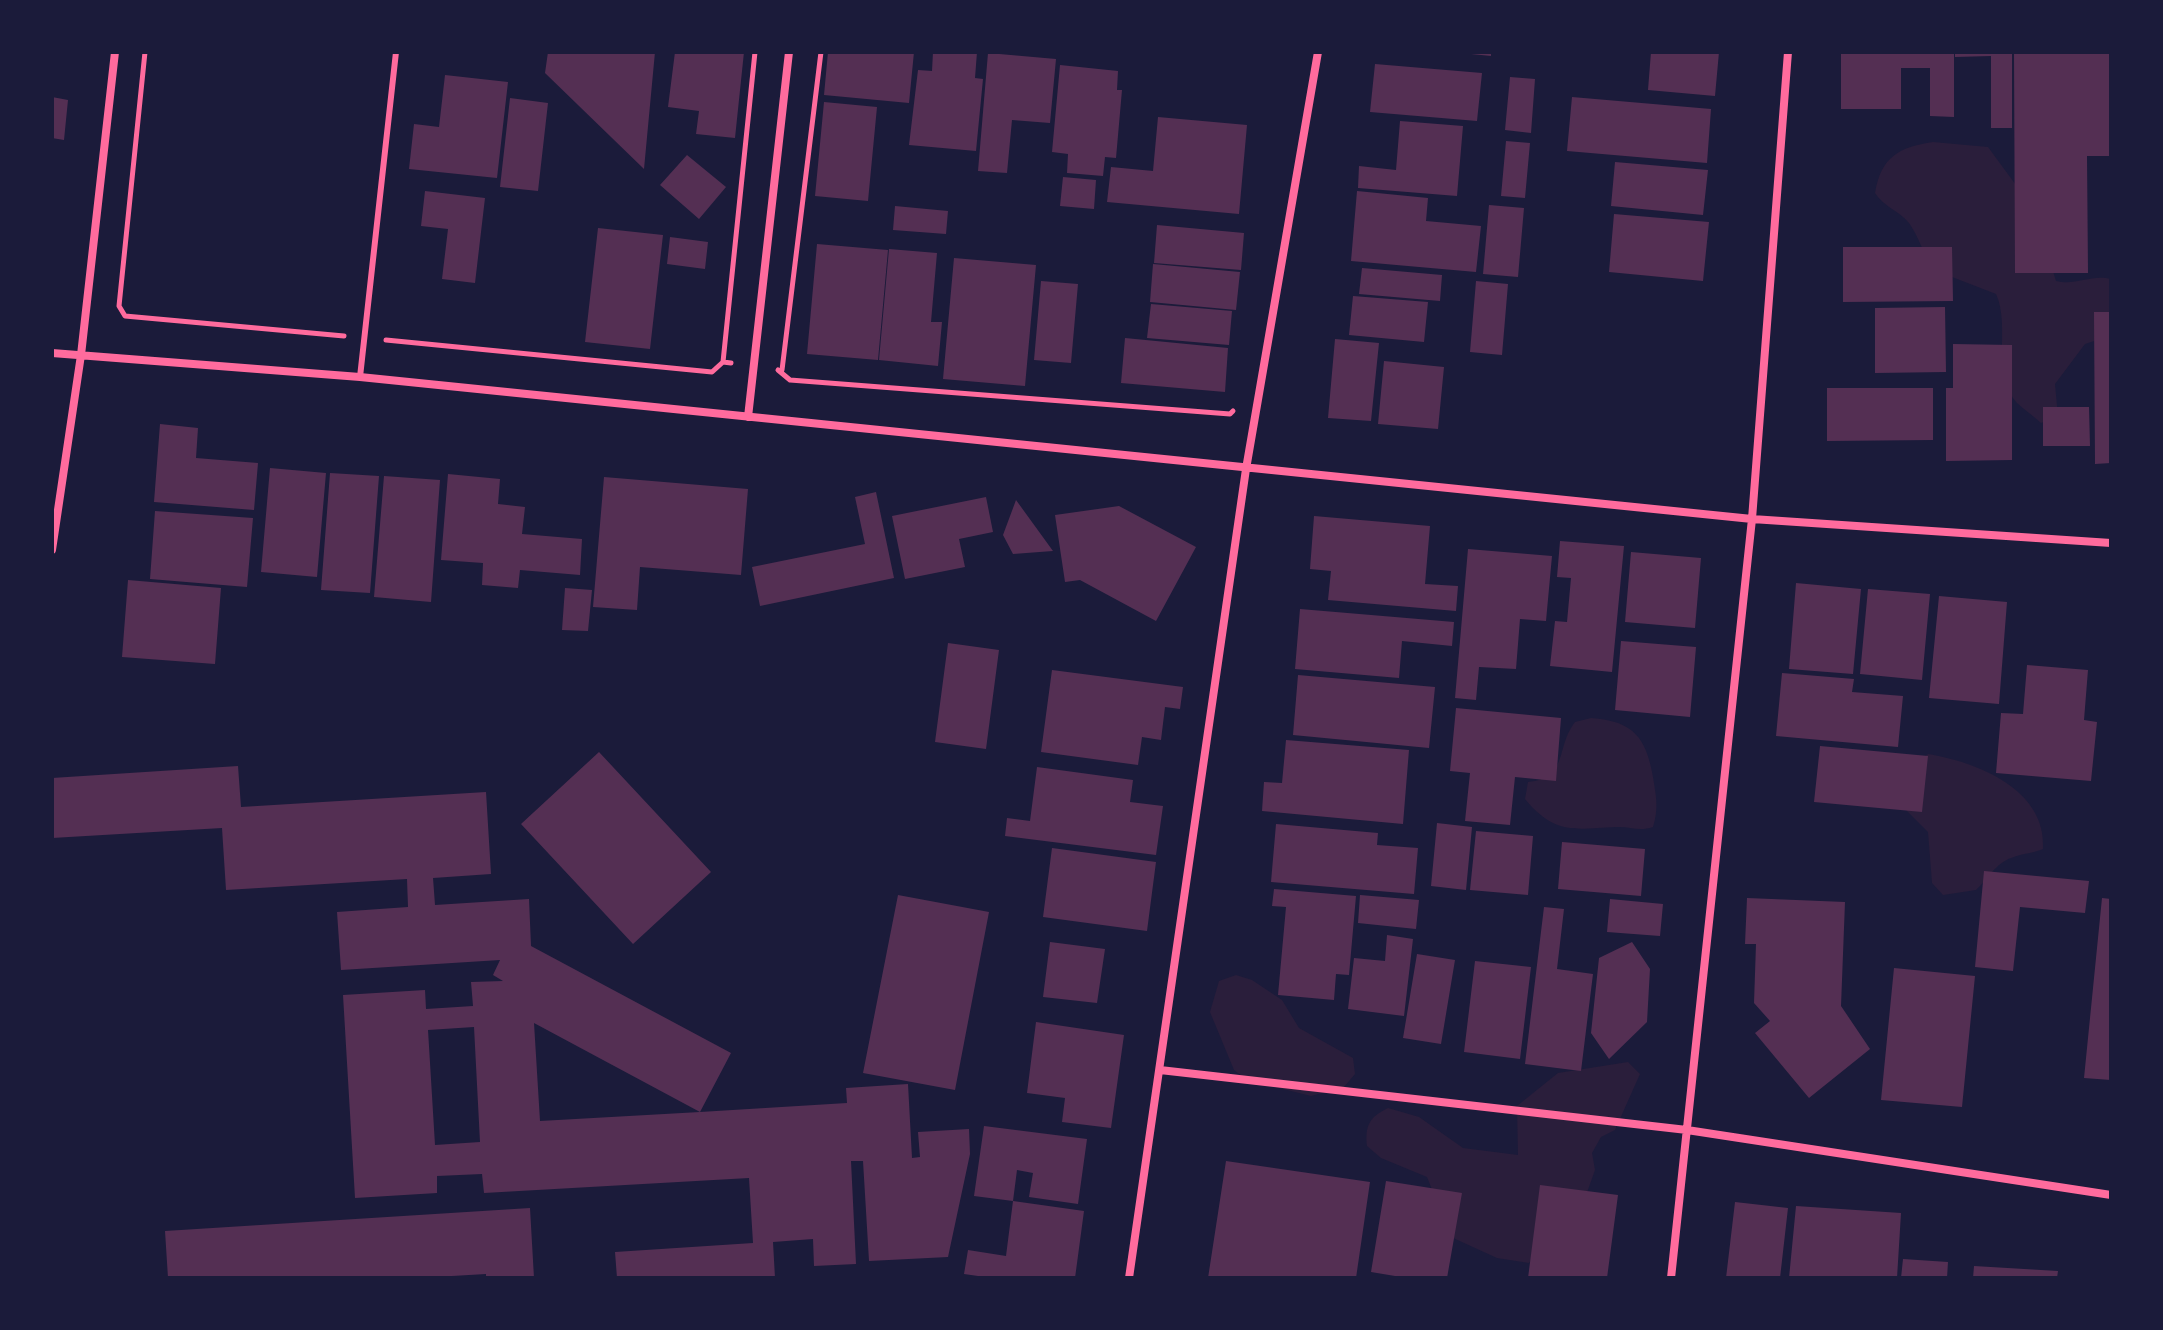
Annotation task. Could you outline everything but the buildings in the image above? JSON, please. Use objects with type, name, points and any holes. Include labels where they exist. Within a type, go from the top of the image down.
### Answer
[{"type":"street","points":[[52,550],[81,355],[115,52]]},
{"type":"street","points":[[748,417],[789,52]]},
{"type":"street","points":[[1129,1278],[1246,469],[1318,52]]},
{"type":"street","points":[[1671,1278],[1752,519],[1788,52]]},
{"type":"street","points":[[52,353],[360,377],[1752,519],[2111,543]]},
{"type":"street","points":[[1160,1070],[1687,1130],[2111,1195]]},
{"type":"lane","points":[[360,377],[396,52]]},
{"type":"path","points":[[145,52],[119,306],[125,316],[712,372],[723,362],[755,52]]},
{"type":"path","points":[[782,370],[821,52]]},
{"type":"path","points":[[773,369],[782,370],[790,380],[1230,414]]},
{"type":"shaded area","points":[[1933,142],[1988,147],[2035,211],[2056,281],[2111,279],[2111,325],[2100,339],[2085,344],[2055,384],[2058,417],[2041,423],[2017,403],[2009,391],[2002,364],[2002,321],[1996,294],[1934,270],[1909,223],[1875,193],[1887,162],[1910,147]]},
{"type":"shaded area","points":[[1591,718],[1627,727],[1641,742],[1650,763],[1655,790],[1653,827],[1566,827],[1546,819],[1525,799],[1528,782],[1550,775],[1556,768],[1575,722]]},
{"type":"shaded area","points":[[1928,754],[1987,772],[2021,795],[2033,810],[2041,828],[2043,849],[2006,860],[1976,890],[1943,895],[1932,883],[1928,832],[1905,809],[1901,778]]},
{"type":"shaded area","points":[[1236,975],[1252,980],[1282,1000],[1299,1028],[1353,1058],[1355,1074],[1344,1087],[1311,1096],[1247,1080],[1234,1070],[1210,1012],[1219,981]]},
{"type":"shaded area","points":[[1628,1062],[1640,1074],[1615,1130],[1601,1137],[1592,1153],[1595,1170],[1584,1201],[1529,1263],[1497,1258],[1451,1237],[1427,1177],[1381,1158],[1367,1146],[1370,1123],[1388,1108],[1419,1117],[1463,1148],[1518,1155],[1517,1106],[1558,1073]]}]
